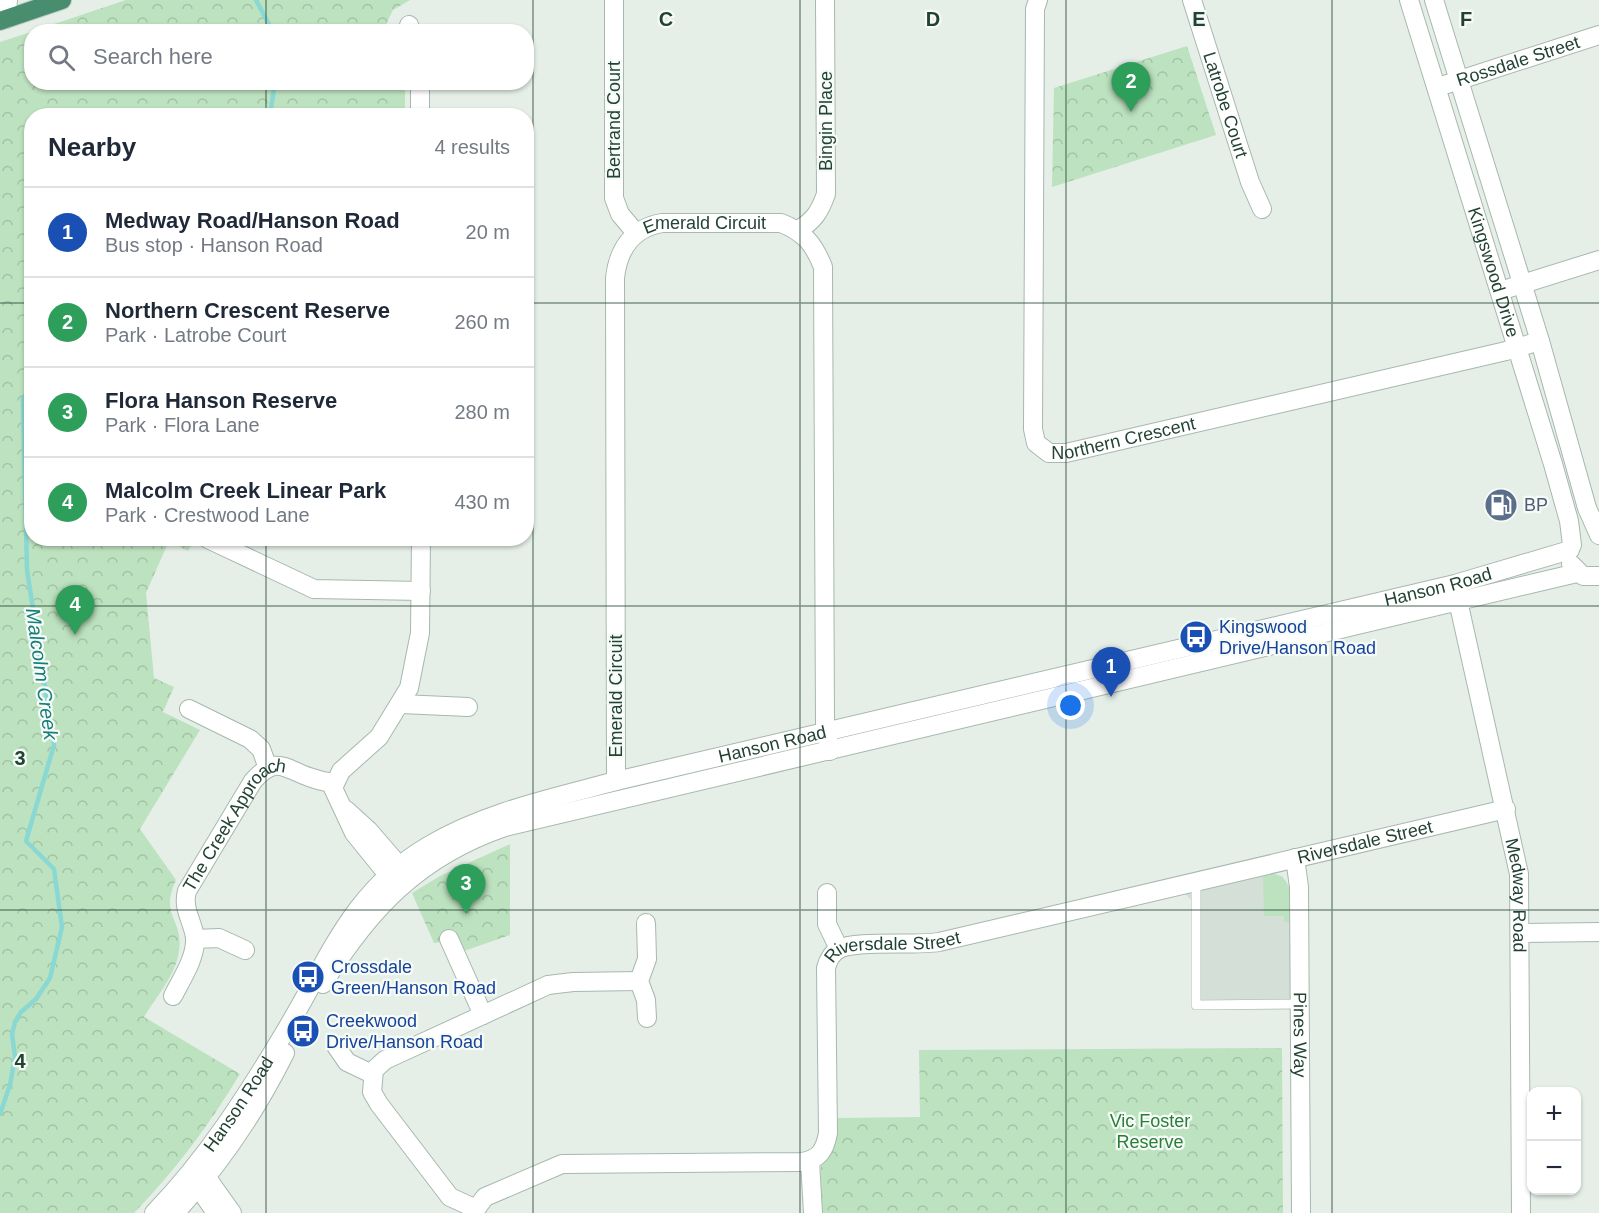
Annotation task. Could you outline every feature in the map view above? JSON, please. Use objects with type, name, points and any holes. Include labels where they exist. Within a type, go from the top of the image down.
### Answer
[{"type":"highway","points":[[3,20],[62,0]]},
{"type":"street","points":[[3,20],[8,0]]},
{"type":"street","name":"Bertrand Court","points":[[614,0],[614,198],[620,214],[636,233]]},
{"type":"street","name":"Bingin Place","points":[[798,230],[810,224],[820,211],[826,194],[825,0]]},
{"type":"street","name":"Northern Crescent","points":[[1038,0],[1035,9],[1033,429],[1036,443],[1049,453],[1066,453],[1539,341]]},
{"type":"street","name":"Latrobe Court","points":[[1192,0],[1250,182],[1262,209]]},
{"type":"street","name":"Kingswood Drive","points":[[1409,0],[1438,87],[1566,506],[1571,548],[1570,563],[1577,573]]},
{"type":"street","name":"Kingswood Drive","points":[[1434,0],[1522,284],[1587,508],[1599,536]]},
{"type":"street","name":"Rossdale Street","points":[[1438,87],[1599,35]]},
{"type":"street","points":[[420,90],[420,108]]},
{"type":"street","name":"Emerald Circuit","points":[[617,801],[615,278],[620,253],[636,233],[662,223],[781,223],[798,230]]},
{"type":"street","points":[[798,230],[815,246],[823,267],[826,732],[830,751]]},
{"type":"street","points":[[1500,291],[1599,260]]},
{"type":"street","points":[[1553,464],[1574,459]]},
{"type":"street","name":"Hanson Road","points":[[154,1213],[198,1176],[253,1112],[329,974],[399,877],[428,846],[478,822],[544,800],[616,781],[1455,584],[1571,548],[1581,537],[1599,536]]},
{"type":"street","points":[[239,546],[314,589],[421,591]]},
{"type":"street","points":[[399,877],[354,833],[338,803],[333,783],[341,771],[379,736],[401,704],[411,680],[418,650],[421,546]]},
{"type":"street","points":[[1577,573],[1589,578],[1599,576]]},
{"type":"street","name":"Hanson Road","points":[[399,877],[483,835],[617,801],[1459,603],[1577,573]]},
{"type":"street","name":"Medway Road","points":[[1455,584],[1519,874],[1521,1213]]},
{"type":"street","points":[[401,704],[468,706]]},
{"type":"street","points":[[189,709],[250,739],[261,749],[268,768]]},
{"type":"street","name":"The Creek Approach","points":[[173,996],[189,966],[195,939],[185,904],[187,891],[254,781],[268,768],[286,766],[312,778],[333,783]]},
{"type":"street","name":"Riversdale Street","points":[[810,1161],[825,1149],[828,1133],[826,968],[833,954],[839,949],[855,945],[932,943],[1506,809]]},
{"type":"street","name":"Pines Way","points":[[1295,858],[1299,887],[1301,1213]]},
{"type":"street","points":[[827,893],[827,924],[839,949]]},
{"type":"street","points":[[646,923],[647,959],[639,981],[646,1000],[647,1018]]},
{"type":"street","points":[[1520,933],[1599,932]]},
{"type":"street","points":[[195,939],[219,938],[245,950]]},
{"type":"street","points":[[449,939],[483,1015]]},
{"type":"street","points":[[639,981],[548,985],[385,1060],[372,1074],[372,1092],[444,1190],[455,1200],[474,1211],[484,1197],[562,1164],[810,1161],[813,1213]]},
{"type":"street","points":[[336,1046],[347,1062],[372,1074]]},
{"type":"street","points":[[198,1176],[216,1213]]},
{"type":"street","points":[[198,1176],[232,1213]]},
{"type":"street","name":"Hanson Road","points":[[178,1210],[198,1176]]},
{"type":"street","points":[[178,1210],[194,1207],[211,1213]]},
{"type":"lane","points":[[1196,882],[1196,1005],[1300,1004]]},
{"type":"shaded area","points":[[1265,874],[1282,876],[1290,888],[1291,1010],[1192,1010],[1192,901],[1184,893]]},
{"type":"green space","points":[[126,0],[410,0],[393,10],[386,24],[54,24]]},
{"type":"green space","points":[[24,34],[24,90],[405,90],[405,108],[24,108],[24,546],[167,546],[146,593],[154,678],[174,687],[163,712],[200,730],[140,829],[176,880],[170,902],[180,940],[174,969],[144,1017],[240,1074],[191,1146],[134,1213],[0,1213],[0,42]]},
{"type":"green space","points":[[1187,46],[1216,135],[1052,187],[1054,88]]},
{"type":"green space","points":[[178,546],[190,546],[188,551]]},
{"type":"green space","points":[[510,844],[510,935],[461,952],[443,942],[434,943],[412,893],[440,876]]},
{"type":"green space","points":[[1263,874],[1279,875],[1288,885],[1291,899],[1291,922],[1284,922],[1284,916],[1264,916]]},
{"type":"green space","name":"Vic Foster Reserve","points":[[1282,1048],[1283,1213],[821,1213],[821,1165],[833,1150],[836,1118],[920,1117],[919,1050]]},
{"type":"waterway","name":"Malcolm Creek","points":[[256,0],[269,24]]},
{"type":"waterway","name":"Malcolm Creek","points":[[271,108],[274,90]]},
{"type":"waterway","name":"Malcolm Creek","points":[[24,397],[24,441]]},
{"type":"waterway","name":"Malcolm Creek","points":[[0,1114],[10,1085],[15,1057],[12,1034],[15,1022],[21,1012],[36,999],[50,978],[62,927],[54,869],[26,841],[54,745],[27,570],[26,546]]},
{"type":"place","name":"Northern Crescent Reserve","points":[[1131,112]]},
{"type":"place","name":"BP","points":[[1501,505]]},
{"type":"place","name":"Malcolm Creek Linear Park","points":[[75,635]]},
{"type":"place","name":"Kingswood Drive/Hanson Road","points":[[1196,637]]},
{"type":"place","name":"Medway Road/Hanson Road","points":[[1111,697]]},
{"type":"place","name":"Flora Hanson Reserve","points":[[466,914]]},
{"type":"place","name":"Crossdale Green/Hanson Road","points":[[308,977]]},
{"type":"place","name":"Creekwood Drive/Hanson Road","points":[[303,1031]]}]
